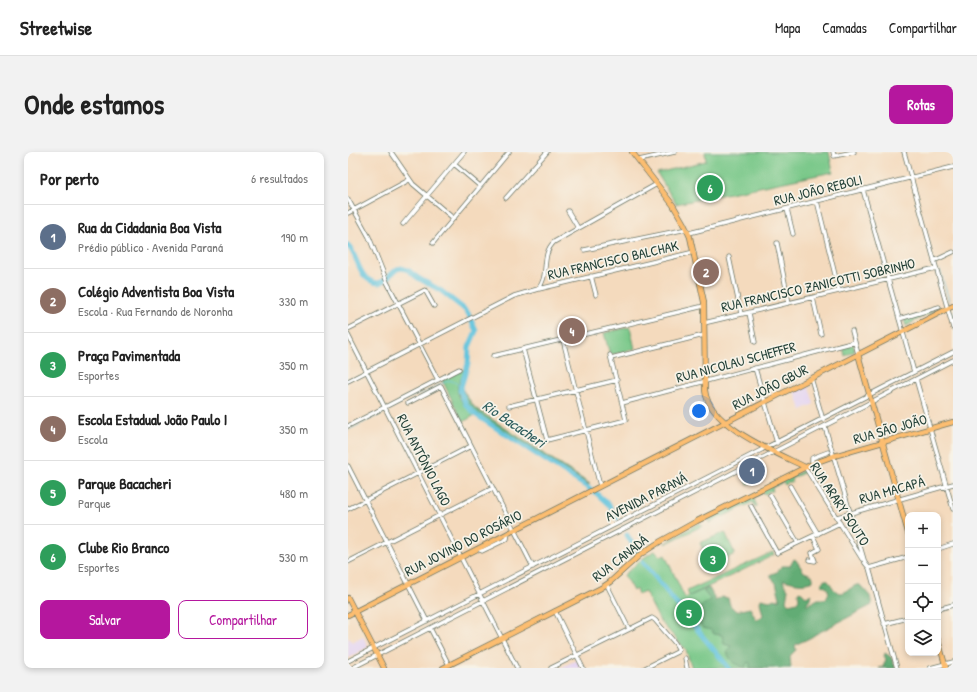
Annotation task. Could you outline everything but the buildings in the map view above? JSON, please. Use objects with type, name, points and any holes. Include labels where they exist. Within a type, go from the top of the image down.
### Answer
[{"type":"main road","name":"RUA ARARY SOUTO","points":[[632,152],[672,205],[688,231],[694,252],[704,306],[705,393],[709,404],[726,422],[744,436],[805,467]]},
{"type":"main road","name":"RUA JOÃO GBUR","points":[[589,492],[953,306]]},
{"type":"main road","points":[[858,354],[905,523]]},
{"type":"main road","name":"RUA SÃO JOÃO","points":[[834,456],[953,422]]},
{"type":"main road","name":"RUA CANADÁ","points":[[443,668],[607,585],[640,554],[697,521],[805,467],[834,456]]},
{"type":"main road","name":"RUA JOVINO DO ROSÁRIO","points":[[348,614],[589,492]]},
{"type":"main road","points":[[348,598],[384,668]]},
{"type":"main road","points":[[941,651],[945,666]]},
{"type":"street","points":[[392,152],[409,180],[453,218]]},
{"type":"street","points":[[403,224],[464,152]]},
{"type":"street","points":[[506,198],[547,152]]},
{"type":"street","points":[[639,160],[675,152]]},
{"type":"street","points":[[834,154],[854,152]]},
{"type":"street","points":[[905,152],[953,328]]},
{"type":"street","points":[[432,243],[507,153]]},
{"type":"street","points":[[454,164],[480,186]]},
{"type":"street","name":"RUA JOÃO REBOLI","points":[[584,250],[688,231],[787,209],[953,167]]},
{"type":"street","points":[[348,214],[409,180]]},
{"type":"street","points":[[538,289],[544,280],[547,252],[551,245],[578,228],[657,184]]},
{"type":"street","points":[[863,190],[914,372]]},
{"type":"street","points":[[348,199],[371,240],[386,280],[438,380]]},
{"type":"street","points":[[816,201],[838,291]]},
{"type":"street","points":[[787,209],[793,234]]},
{"type":"street","points":[[568,211],[578,228]]},
{"type":"street","points":[[777,243],[790,303]]},
{"type":"street","name":"RUA FRANCISCO BALCHAK","points":[[348,380],[514,296],[694,252]]},
{"type":"street","points":[[934,261],[953,252]]},
{"type":"street","points":[[728,257],[741,314]]},
{"type":"street","name":"RUA FRANCISCO ZANICOTTI SOBRINHO","points":[[704,323],[936,268]]},
{"type":"street","points":[[591,276],[596,295]]},
{"type":"street","points":[[348,329],[425,290],[434,306]]},
{"type":"street","points":[[813,298],[821,334]]},
{"type":"street","points":[[493,356],[704,306]]},
{"type":"street","points":[[899,320],[938,307]]},
{"type":"street","points":[[749,313],[755,342]]},
{"type":"street","points":[[852,330],[858,354]]},
{"type":"street","name":"RUA ANTÔNIO LAGO","points":[[348,335],[517,668]]},
{"type":"street","points":[[523,349],[547,440],[626,420],[611,356],[704,335]]},
{"type":"street","points":[[563,340],[586,430],[598,487]]},
{"type":"street","name":"RUA NICOLAU SCHEFFER","points":[[622,403],[855,342]]},
{"type":"street","name":"AVENIDA PARANÁ","points":[[348,661],[533,567],[771,450],[825,426],[914,372],[953,352]]},
{"type":"street","name":"AVENIDA PARANÁ","points":[[352,668],[771,450],[777,443],[823,420],[916,379],[953,360]]},
{"type":"street","points":[[755,368],[777,443]]},
{"type":"street","points":[[348,426],[459,369]]},
{"type":"street","points":[[811,378],[823,420]]},
{"type":"street","points":[[916,379],[953,509]]},
{"type":"street","points":[[509,406],[617,380]]},
{"type":"street","points":[[408,403],[441,386],[533,567]]},
{"type":"street","points":[[825,426],[865,563]]},
{"type":"street","points":[[348,509],[472,446]]},
{"type":"street","points":[[812,464],[812,458],[828,452]]},
{"type":"street","points":[[818,455],[824,459]]},
{"type":"street","points":[[348,466],[427,621]]},
{"type":"street","name":"RUA ARARY SOUTO","points":[[805,467],[869,568]]},
{"type":"street","name":"RUA MACAPÁ","points":[[837,517],[953,484]]},
{"type":"street","points":[[790,486],[818,534]]},
{"type":"street","points":[[348,562],[493,488]]},
{"type":"street","points":[[770,495],[798,543]]},
{"type":"street","points":[[751,506],[777,553],[840,523]]},
{"type":"street","points":[[809,560],[815,561],[812,553],[819,549],[813,536]]},
{"type":"street","points":[[941,548],[953,544]]},
{"type":"street","points":[[897,668],[869,568],[905,558]]},
{"type":"street","points":[[607,585],[629,629]]},
{"type":"street","points":[[941,608],[953,605]]},
{"type":"street","points":[[555,611],[583,668]]},
{"type":"street","points":[[551,668],[650,618],[653,618],[675,643],[679,650],[645,668]]},
{"type":"street","points":[[884,624],[905,619]]},
{"type":"street","points":[[430,628],[449,665]]},
{"type":"street","points":[[685,658],[687,668]]},
{"type":"street","points":[[930,668],[945,666],[953,662]]},
{"type":"shaded area","points":[[808,384],[814,404],[801,410],[795,391]]},
{"type":"shaded area","points":[[363,636],[368,647],[348,658],[348,637],[352,642]]},
{"type":"shaded area","points":[[577,660],[581,668],[560,668]]},
{"type":"green space","points":[[705,152],[829,152],[833,172],[676,204],[657,173],[706,161]]},
{"type":"green space","points":[[937,309],[906,326],[904,320]]},
{"type":"green space","points":[[630,327],[635,349],[610,355],[604,333]]},
{"type":"green space","points":[[853,344],[855,351],[845,356],[843,347]]},
{"type":"green space","points":[[467,368],[458,385],[458,394],[465,406],[475,415],[463,422],[442,380]]},
{"type":"green space","points":[[462,389],[475,408],[590,484],[589,485],[472,410],[466,403]]},
{"type":"green space","points":[[804,470],[805,472],[791,479],[792,482],[788,482],[785,485],[783,482],[772,488],[773,491],[753,497],[757,506],[755,507],[753,502],[709,523],[708,519]]},
{"type":"green space","points":[[755,471],[759,478],[748,484],[744,477]]},
{"type":"green space","points":[[699,523],[702,526],[665,544],[665,543]]},
{"type":"green space","points":[[725,532],[735,554],[710,566],[700,543]]},
{"type":"green space","points":[[654,551],[661,557],[665,555],[685,598],[703,590],[743,636],[774,668],[692,668],[686,650],[660,621],[645,592],[638,594],[636,589],[633,591],[624,575],[642,559]]},
{"type":"green space","points":[[773,552],[774,555],[689,596],[687,591]]},
{"type":"green space","points":[[794,559],[804,572],[812,575],[813,581],[794,583],[783,580],[788,589],[786,601],[789,604],[797,602],[799,599],[799,591],[806,597],[812,594],[807,605],[818,599],[826,599],[829,593],[827,588],[822,585],[822,582],[827,580],[839,593],[845,592],[854,586],[860,585],[870,596],[872,605],[795,645],[796,650],[790,656],[791,668],[750,668],[750,663],[748,662],[744,668],[741,668],[740,665],[733,662],[728,656],[727,651],[731,646],[724,644],[722,635],[714,634],[711,630],[703,628],[694,618],[700,608],[711,600],[704,592],[705,589],[709,588],[716,601],[721,597],[728,598],[730,605],[736,611],[750,608],[756,619],[759,619],[763,615],[760,602],[761,599],[770,601],[774,599],[779,600],[780,598],[776,583],[771,578],[771,574],[777,572],[782,566],[790,566]]},
{"type":"green space","points":[[885,653],[891,657],[896,668],[879,668],[883,667],[886,659],[884,656]]},
{"type":"waterway","name":"Rio Bacacheri","points":[[348,245],[352,250],[363,274],[372,282],[379,283],[385,280],[397,269],[402,268],[408,270],[418,278],[440,290],[468,313],[476,331],[469,347],[468,364],[460,390],[466,405],[476,415],[596,493],[609,505],[617,518]]},
{"type":"waterway","points":[[940,270],[949,301]]},
{"type":"waterway","points":[[951,310],[953,317]]},
{"type":"waterway","points":[[390,409],[406,398],[424,393],[449,380],[457,383],[460,390]]},
{"type":"waterway","points":[[348,430],[383,413]]},
{"type":"waterway","name":"Rio Bacacheri","points":[[627,535],[637,552]]},
{"type":"waterway","name":"Rio Bacacheri","points":[[643,562],[729,668]]},
{"type":"place","name":"Clube Rio Branco","points":[[710,188]]},
{"type":"place","name":"Colégio Adventista Boa Vista","points":[[706,272]]},
{"type":"place","name":"Escola Estadual João Paulo I","points":[[572,331]]},
{"type":"place","name":"Rua da Cidadania Boa Vista","points":[[752,471]]},
{"type":"place","name":"Praça Pavimentada","points":[[713,559]]},
{"type":"place","name":"Parque Bacacheri","points":[[689,613]]}]
